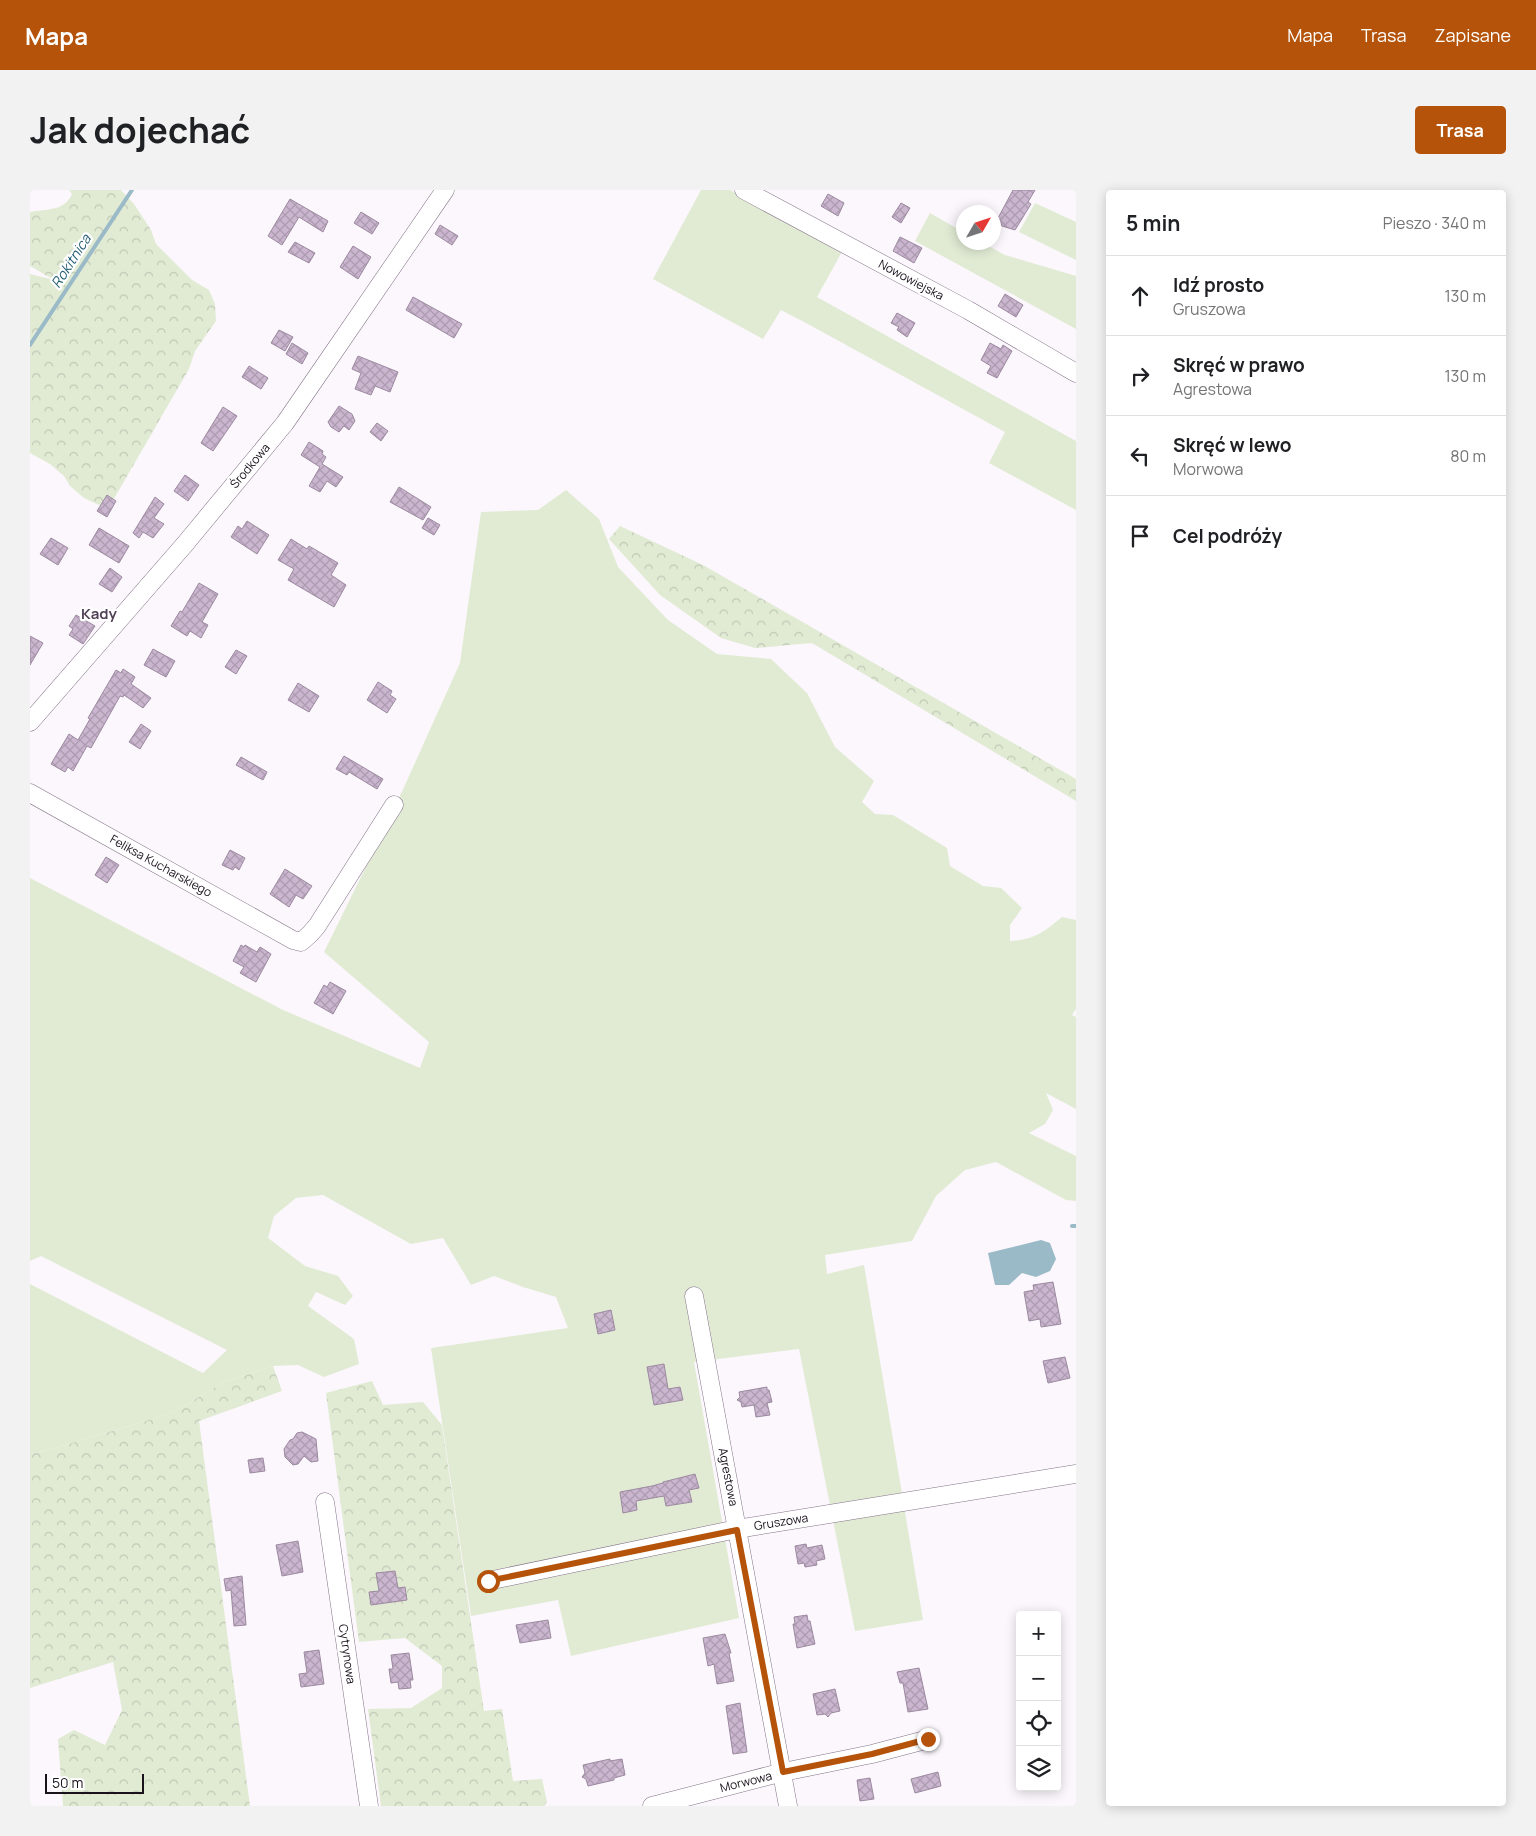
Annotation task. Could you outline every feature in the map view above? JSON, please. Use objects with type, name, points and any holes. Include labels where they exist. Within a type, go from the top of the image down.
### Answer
[{"type":"street","name":"Środkowa","points":[[30,722],[185,544],[285,423],[445,190]]},
{"type":"street","name":"Nowowiejska","points":[[744,190],[968,310],[1076,373]]},
{"type":"street","name":"Feliksa Kucharskiego","points":[[30,793],[293,940],[301,942],[317,926],[394,805]]},
{"type":"street","name":"Agrestowa","points":[[694,1296],[788,1806]]},
{"type":"street","name":"Gruszowa","points":[[488,1581],[737,1530],[1076,1474]]},
{"type":"street","name":"Cytrynowa","points":[[325,1502],[369,1806]]},
{"type":"street","name":"Morwowa","points":[[652,1806],[783,1772],[872,1754],[928,1739]]},
{"type":"green space","points":[[69,190],[121,190],[134,204],[151,230],[156,244],[192,280],[209,290],[215,304],[216,321],[195,351],[189,369],[108,509],[84,498],[50,464],[30,453],[30,274],[54,280],[30,266],[30,212],[55,208],[65,204],[72,194]]},
{"type":"green space","points":[[701,190],[730,190],[843,250],[817,297],[1076,441],[1076,510],[989,463],[1005,432],[806,323],[781,310],[763,339],[653,279]]},
{"type":"green space","points":[[1035,203],[1076,222],[1076,260],[1019,232]]},
{"type":"green space","points":[[930,213],[956,228],[956,250],[996,250],[1005,255],[1076,276],[1076,329],[915,241]]},
{"type":"green space","points":[[566,490],[599,519],[618,567],[668,620],[717,654],[771,659],[807,693],[835,747],[874,781],[862,802],[875,814],[893,815],[947,848],[950,866],[983,886],[1001,888],[1022,908],[1010,925],[1010,941],[1032,937],[1050,927],[1062,917],[1076,920],[1076,1009],[1072,1015],[1076,1017],[1076,1109],[1046,1093],[1053,1110],[1045,1124],[1029,1133],[1076,1156],[1076,1201],[1066,1200],[996,1162],[965,1170],[936,1196],[912,1241],[825,1255],[827,1274],[864,1265],[923,1620],[855,1631],[799,1349],[694,1362],[739,1618],[571,1656],[558,1600],[471,1616],[431,1348],[568,1328],[556,1297],[494,1276],[471,1285],[443,1238],[411,1244],[323,1195],[296,1198],[274,1216],[268,1238],[305,1266],[338,1276],[353,1296],[345,1305],[316,1292],[308,1306],[354,1339],[359,1364],[324,1377],[298,1365],[273,1366],[222,1383],[172,1413],[30,1454],[30,1284],[203,1373],[227,1350],[41,1256],[30,1261],[30,878],[283,1010],[420,1068],[429,1042],[324,952],[391,816],[460,663],[481,512],[538,510]]},
{"type":"green space","points":[[620,526],[703,565],[1076,779],[1076,801],[812,643],[755,648],[721,638],[660,595],[609,539]]},
{"type":"green space","points":[[273,1366],[282,1391],[199,1421],[250,1806],[63,1806],[58,1739],[74,1730],[105,1745],[122,1710],[113,1662],[30,1688],[30,1454],[172,1413],[222,1383]]},
{"type":"green space","points":[[372,1381],[383,1405],[423,1402],[442,1425],[484,1711],[502,1709],[513,1781],[542,1779],[547,1802],[544,1806],[381,1806],[368,1709],[411,1708],[442,1688],[442,1666],[405,1638],[359,1642],[326,1393]]},
{"type":"water","points":[[1041,1240],[1050,1243],[1056,1259],[1050,1271],[1036,1277],[1022,1273],[1009,1285],[995,1285],[988,1253]]},
{"type":"building","points":[[1013,190],[1035,190],[1028,202],[1031,204],[1015,230],[1002,226],[1001,212]]},
{"type":"building","points":[[828,194],[844,203],[838,216],[821,206]]},
{"type":"building","points":[[290,199],[328,221],[323,232],[299,217],[282,245],[268,236]]},
{"type":"building","points":[[901,203],[910,208],[901,223],[892,217]]},
{"type":"building","points":[[361,212],[379,223],[372,234],[354,223]]},
{"type":"building","points":[[440,225],[458,236],[452,245],[435,234]]},
{"type":"building","points":[[900,237],[922,248],[914,263],[893,251]]},
{"type":"building","points":[[295,242],[315,253],[309,263],[288,252]]},
{"type":"building","points":[[353,246],[371,257],[358,279],[340,267]]},
{"type":"building","points":[[1005,294],[1023,305],[1016,317],[998,306]]},
{"type":"building","points":[[413,297],[462,324],[454,338],[406,310]]},
{"type":"building","points":[[897,313],[915,323],[907,337],[897,330],[899,327],[891,323]]},
{"type":"building","points":[[279,330],[293,337],[285,351],[271,343]]},
{"type":"building","points":[[292,343],[308,353],[302,364],[286,354]]},
{"type":"building","points":[[990,343],[1001,349],[1003,345],[1012,351],[997,378],[987,373],[991,366],[981,360]]},
{"type":"building","points":[[358,356],[398,372],[390,392],[375,386],[371,395],[355,389],[361,373],[352,369]]},
{"type":"building","points":[[249,366],[268,378],[261,389],[242,377]]},
{"type":"building","points":[[339,406],[352,414],[355,421],[349,430],[344,426],[339,432],[331,427],[328,422]]},
{"type":"building","points":[[223,407],[237,416],[213,451],[201,443]]},
{"type":"building","points":[[377,423],[388,431],[381,441],[370,432]]},
{"type":"building","points":[[309,442],[323,451],[322,454],[326,457],[322,464],[343,477],[336,487],[327,481],[320,492],[309,486],[320,467],[301,455]]},
{"type":"building","points":[[185,475],[199,485],[188,501],[174,491]]},
{"type":"building","points":[[399,487],[431,507],[423,520],[390,502]]},
{"type":"building","points":[[107,495],[116,501],[107,517],[97,511]]},
{"type":"building","points":[[155,497],[164,504],[154,518],[164,524],[153,538],[143,532],[139,538],[133,533]]},
{"type":"building","points":[[428,518],[440,525],[434,535],[422,528]]},
{"type":"building","points":[[247,521],[269,535],[257,554],[231,537],[238,526],[242,529]]},
{"type":"building","points":[[99,528],[129,546],[119,563],[89,545]]},
{"type":"building","points":[[51,538],[68,548],[58,565],[40,554]]},
{"type":"building","points":[[291,539],[307,549],[309,546],[338,563],[331,575],[346,585],[334,607],[288,580],[294,569],[278,560]]},
{"type":"building","points":[[110,568],[122,577],[112,592],[99,584]]},
{"type":"building","points":[[199,583],[218,594],[202,622],[208,625],[201,638],[190,631],[187,636],[171,626],[180,611],[182,612]]},
{"type":"building","points":[[76,615],[95,626],[83,644],[69,635],[73,629],[69,626]]},
{"type":"building","points":[[30,636],[43,643],[30,665]]},
{"type":"building","points":[[153,649],[175,661],[166,677],[144,665]]},
{"type":"building","points":[[236,650],[247,656],[236,674],[225,667]]},
{"type":"building","points":[[123,669],[135,677],[131,684],[151,698],[143,708],[124,695],[123,697],[120,696],[91,748],[87,746],[73,771],[68,767],[65,772],[51,764],[69,734],[78,740],[90,719],[88,718],[116,670],[121,673]]},
{"type":"building","points":[[378,682],[392,691],[390,695],[396,699],[387,713],[367,700]]},
{"type":"building","points":[[298,683],[319,696],[309,712],[288,700]]},
{"type":"building","points":[[141,724],[151,731],[140,749],[129,742]]},
{"type":"building","points":[[344,756],[383,779],[377,789],[349,772],[347,775],[336,769]]},
{"type":"building","points":[[241,757],[267,772],[263,780],[236,765]]},
{"type":"building","points":[[230,850],[245,858],[239,870],[235,867],[233,870],[222,865]]},
{"type":"building","points":[[106,857],[119,865],[107,883],[95,875]]},
{"type":"building","points":[[285,869],[312,886],[303,899],[296,895],[289,907],[270,894]]},
{"type":"building","points":[[241,945],[244,947],[245,945],[257,952],[260,947],[271,954],[256,982],[240,973],[244,967],[233,961]]},
{"type":"building","points":[[330,982],[346,991],[333,1014],[314,1003],[324,985],[327,987]]},
{"type":"building","points":[[1053,1282],[1061,1324],[1041,1327],[1040,1319],[1029,1321],[1024,1292],[1034,1290],[1033,1285]]},
{"type":"building","points":[[611,1310],[615,1330],[598,1334],[594,1314]]},
{"type":"building","points":[[1065,1357],[1070,1378],[1048,1383],[1043,1361]]},
{"type":"building","points":[[664,1364],[668,1389],[680,1387],[683,1400],[654,1405],[647,1367]]},
{"type":"building","points":[[767,1387],[772,1402],[767,1403],[770,1415],[756,1417],[754,1405],[742,1407],[741,1402],[737,1400],[740,1397],[739,1392]]},
{"type":"building","points":[[302,1432],[316,1439],[318,1461],[311,1462],[304,1456],[298,1464],[293,1465],[285,1457],[284,1449],[297,1433]]},
{"type":"building","points":[[263,1458],[265,1471],[250,1473],[248,1460]]},
{"type":"building","points":[[695,1474],[699,1488],[689,1490],[692,1502],[666,1506],[664,1496],[636,1501],[637,1510],[623,1513],[620,1492],[652,1486]]},
{"type":"building","points":[[298,1541],[303,1572],[282,1576],[276,1545]]},
{"type":"building","points":[[806,1544],[807,1548],[822,1545],[825,1559],[816,1561],[817,1565],[805,1567],[804,1563],[798,1564],[795,1546]]},
{"type":"building","points":[[395,1571],[398,1588],[405,1587],[407,1600],[371,1605],[369,1592],[379,1591],[376,1573]]},
{"type":"building","points":[[242,1576],[246,1625],[234,1626],[231,1590],[226,1591],[224,1579]]},
{"type":"building","points":[[807,1615],[815,1644],[797,1648],[793,1624],[795,1624],[794,1617]]},
{"type":"building","points":[[548,1620],[551,1638],[520,1643],[516,1625]]},
{"type":"building","points":[[725,1634],[731,1653],[729,1653],[734,1681],[717,1684],[714,1664],[708,1666],[703,1638]]},
{"type":"building","points":[[319,1650],[324,1684],[301,1687],[299,1674],[307,1673],[304,1652]]},
{"type":"building","points":[[409,1653],[413,1680],[410,1680],[411,1688],[399,1689],[398,1682],[391,1683],[389,1669],[393,1669],[391,1655]]},
{"type":"building","points":[[919,1668],[928,1709],[908,1712],[903,1683],[900,1683],[897,1672]]},
{"type":"building","points":[[835,1689],[840,1711],[831,1713],[828,1717],[825,1714],[817,1715],[813,1694]]},
{"type":"building","points":[[740,1703],[747,1752],[733,1754],[726,1706]]},
{"type":"building","points":[[610,1759],[610,1761],[622,1759],[625,1775],[614,1778],[614,1780],[588,1786],[586,1779],[582,1777],[585,1773],[583,1765]]},
{"type":"building","points":[[938,1772],[941,1786],[915,1793],[911,1779]]},
{"type":"building","points":[[870,1778],[874,1799],[860,1801],[857,1780]]},
{"type":"waterway","name":"Rokitnica","points":[[30,345],[132,190]]},
{"type":"district","name":"Kady","points":[[99,614]]},
{"type":"route","points":[[488,1581],[737,1530],[783,1772],[872,1754],[928,1739]]}]
